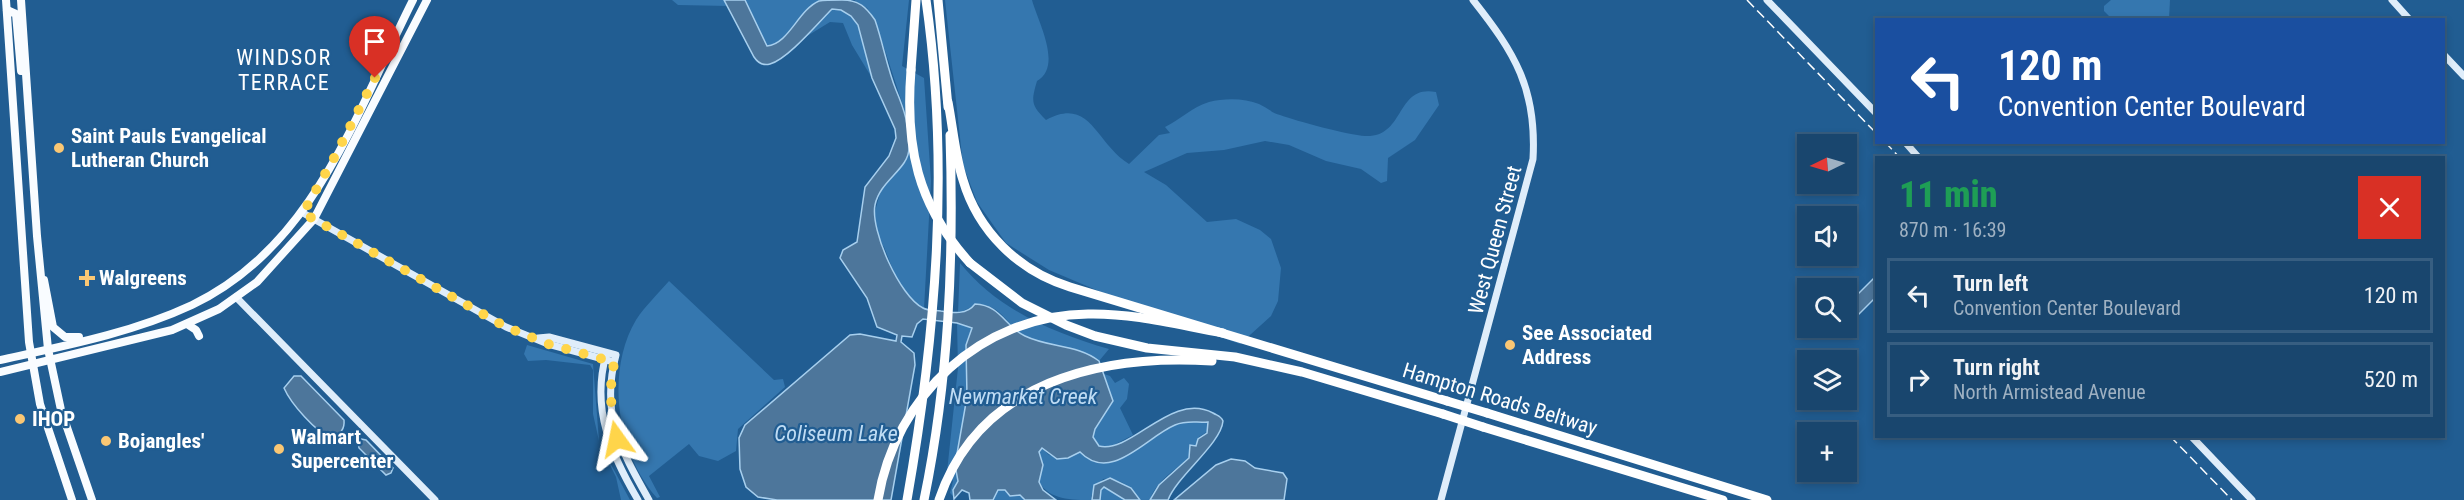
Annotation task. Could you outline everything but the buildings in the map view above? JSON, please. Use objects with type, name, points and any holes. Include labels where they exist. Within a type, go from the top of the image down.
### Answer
[{"type":"highway","points":[[916,0],[909,117],[915,166],[934,214],[970,262],[1022,303],[1066,326],[1095,336],[1147,348],[1235,357],[1250,362]]},
{"type":"highway","points":[[907,500],[931,328],[938,223],[937,139],[926,0]]},
{"type":"highway","points":[[938,0],[948,102],[959,168],[970,199],[985,226],[1001,245],[1040,274],[1062,284],[1223,333]]},
{"type":"highway","points":[[924,500],[938,424],[949,322],[951,215],[948,102]]},
{"type":"highway","points":[[878,500],[885,469],[896,440],[921,398],[955,363],[995,336],[1034,321],[1090,314],[1144,317],[1223,333]]},
{"type":"highway","name":"Hampton Roads Beltway","points":[[1223,333],[1767,500]]},
{"type":"highway","points":[[939,500],[947,480],[976,437],[997,415],[1022,397],[1066,375],[1117,363],[1174,360],[1250,362]]},
{"type":"highway","name":"Hampton Roads Beltway","points":[[1250,362],[1302,372],[1723,500]]},
{"type":"main road","points":[[6,0],[31,353],[40,404],[72,500]]},
{"type":"main road","points":[[0,360],[145,323],[182,309],[242,274],[280,241],[303,213],[333,160],[413,0]]},
{"type":"main road","points":[[0,372],[134,341],[187,324],[244,292],[274,266],[314,219],[427,0]]},
{"type":"main road","points":[[18,1],[48,349],[63,417],[92,500]]},
{"type":"main road","points":[[7,10],[16,14],[19,61],[27,92]]},
{"type":"main road","points":[[39,263],[47,289],[50,319],[58,333],[77,337],[145,323]]},
{"type":"main road","points":[[236,297],[235,288],[242,274]]},
{"type":"main road","points":[[134,341],[177,323],[182,318],[182,309]]},
{"type":"main road","points":[[187,324],[196,330],[199,336],[199,319]]},
{"type":"street","name":"West Queen Street","points":[[1441,500],[1523,200],[1534,147],[1532,109],[1520,67],[1505,41],[1473,0]]},
{"type":"street","points":[[1767,0],[1875,112]]},
{"type":"street","points":[[2392,0],[2408,18]]},
{"type":"street","points":[[2445,56],[2464,76]]},
{"type":"street","points":[[1907,144],[1917,156]]},
{"type":"street","points":[[303,213],[506,327],[538,338],[549,337],[615,358],[610,394],[615,432],[624,456],[649,500]]},
{"type":"street","points":[[244,292],[245,300],[257,317]]},
{"type":"street","points":[[236,297],[435,500]]},
{"type":"street","points":[[605,356],[600,396],[604,429],[614,459],[638,500]]},
{"type":"street","points":[[2193,438],[2252,500]]},
{"type":"shaded area","points":[[672,0],[724,0],[729,6],[678,5]]},
{"type":"shaded area","points":[[745,0],[821,0],[780,39],[767,46]]},
{"type":"shaded area","points":[[854,0],[909,0],[902,66],[924,78],[931,181],[924,309],[912,300],[897,280],[884,247],[878,239],[874,215],[882,186],[906,161],[906,115],[875,20],[867,8]]},
{"type":"shaded area","points":[[945,0],[1032,0],[1043,31],[1048,55],[1048,65],[1035,88],[1033,99],[1037,111],[1046,120],[1061,114],[1073,114],[1083,118],[1129,164],[1159,135],[1170,133],[1165,127],[1209,102],[1234,99],[1247,101],[1298,121],[1365,136],[1378,134],[1388,129],[1413,96],[1423,92],[1436,92],[1439,105],[1415,140],[1388,158],[1387,181],[1381,183],[1361,169],[1326,161],[1289,145],[1265,141],[1224,150],[1187,153],[1144,172],[1166,185],[1207,222],[1236,219],[1260,230],[1271,239],[1281,268],[1278,301],[1271,316],[1240,344],[1127,303],[1049,270],[1006,243],[977,202],[963,165]]},
{"type":"shaded area","points":[[2111,0],[2170,0],[2169,18],[2111,18],[2104,11],[2104,6]]},
{"type":"shaded area","points":[[832,9],[843,10],[857,24],[862,34],[872,78],[852,45],[843,23],[830,22],[799,41]]},
{"type":"shaded area","points":[[960,263],[991,294],[1027,317],[1067,335],[1109,349],[1099,361],[1082,352],[1024,336],[991,307],[978,305],[958,313]]},
{"type":"shaded area","points":[[669,281],[774,380],[783,379],[785,387],[738,429],[736,451],[718,461],[699,456],[689,444],[649,476],[660,497],[657,498],[643,480],[632,459],[620,412],[618,388],[626,341],[636,320]]},
{"type":"shaded area","points":[[957,323],[972,328],[966,345],[967,397],[955,465],[958,481],[953,496],[950,493],[953,481],[947,472],[958,368]]},
{"type":"shaded area","points":[[527,345],[593,364],[599,441],[593,414],[593,370],[590,365],[546,360],[528,361],[524,354]]},
{"type":"shaded area","points":[[1104,374],[1110,376],[1115,383],[1124,378],[1129,384],[1127,399],[1120,408],[1133,435],[1110,447],[1099,446],[1093,437],[1095,429],[1113,401]]},
{"type":"shaded area","points":[[1189,421],[1208,422],[1208,431],[1199,437],[1196,446],[1189,446],[1189,458],[1161,482],[1150,500],[1140,500],[1129,487],[1119,481],[1109,479],[1103,479],[1091,496],[1092,500],[1055,496],[1039,482],[1043,465],[1039,452],[1042,448],[1049,455],[1068,458],[1080,452],[1128,455],[1176,424]]},
{"type":"shaded area","points":[[605,455],[630,500],[621,500],[616,477]]},
{"type":"shaded area","points":[[1104,487],[1125,500],[1100,500],[1101,490]]},
{"type":"shaded area","points":[[998,490],[1013,492],[1025,500],[993,500]]},
{"type":"water","name":"Newmarket Creek","points":[[724,0],[745,0],[767,46],[775,44],[788,33],[805,12],[819,1],[853,1],[868,11],[875,20],[909,133],[908,155],[900,169],[882,188],[875,205],[877,230],[896,277],[914,301],[925,309],[960,312],[972,308],[975,304],[984,305],[997,312],[1025,336],[1082,352],[1099,361],[1113,401],[1095,429],[1093,437],[1099,446],[1112,446],[1125,441],[1167,416],[1182,410],[1197,408],[1220,417],[1223,421],[1215,440],[1180,481],[1168,500],[1150,500],[1159,485],[1189,458],[1190,445],[1196,446],[1198,439],[1207,433],[1208,422],[1179,423],[1128,455],[1116,461],[1104,463],[1092,461],[1080,452],[1068,458],[1057,459],[1042,448],[1039,452],[1043,465],[1039,482],[1043,490],[1056,500],[1025,500],[1020,495],[1010,496],[1005,490],[998,490],[993,500],[970,500],[969,493],[962,490],[954,499],[953,490],[958,481],[955,465],[967,397],[966,345],[972,328],[957,323],[923,319],[917,324],[912,337],[902,336],[901,342],[914,353],[915,365],[891,500],[777,500],[758,497],[746,487],[740,469],[739,438],[745,425],[850,335],[860,334],[896,341],[897,335],[877,327],[867,298],[840,258],[843,250],[857,242],[865,187],[889,156],[896,138],[895,129],[872,78],[858,25],[851,16],[841,10],[832,9],[785,55],[765,65],[754,57]]},
{"type":"water","points":[[1875,277],[1875,298],[1857,316],[1857,295]]},
{"type":"water","points":[[294,376],[301,376],[344,420],[344,427],[339,434],[331,438],[325,435],[298,409],[284,388]]},
{"type":"water","points":[[361,439],[366,440],[393,468],[391,473],[386,475],[359,448],[358,443]]},
{"type":"water","points":[[1231,459],[1245,461],[1255,468],[1283,473],[1287,479],[1284,500],[1174,500],[1216,465]]},
{"type":"water","points":[[1110,478],[1131,488],[1140,500],[1125,500],[1104,487],[1101,490],[1100,500],[1092,500],[1094,485]]},
{"type":"railway","points":[[1747,0],[1875,132]]},
{"type":"railway","points":[[1887,144],[1898,156]]},
{"type":"railway","points":[[2172,438],[2232,500]]},
{"type":"place","name":"Saint Pauls Evangelical Lutheran Church","points":[[59,148]]},
{"type":"place","name":"Walgreens","points":[[87,278]]},
{"type":"place","name":"See Associated Address","points":[[1510,345]]},
{"type":"place","name":"IHOP","points":[[20,419]]},
{"type":"place","name":"Bojangles'","points":[[106,441]]},
{"type":"place","name":"Walmart Supercenter","points":[[279,449]]},
{"type":"district","name":"WINDSOR TERRACE","points":[[284,70]]},
{"type":"route","points":[[375,78],[303,213],[506,327],[538,338],[548,344],[614,362],[610,381],[610,407],[617,439]]},
{"type":"water label","name":"Coliseum Lake","points":[[836,433]]}]
